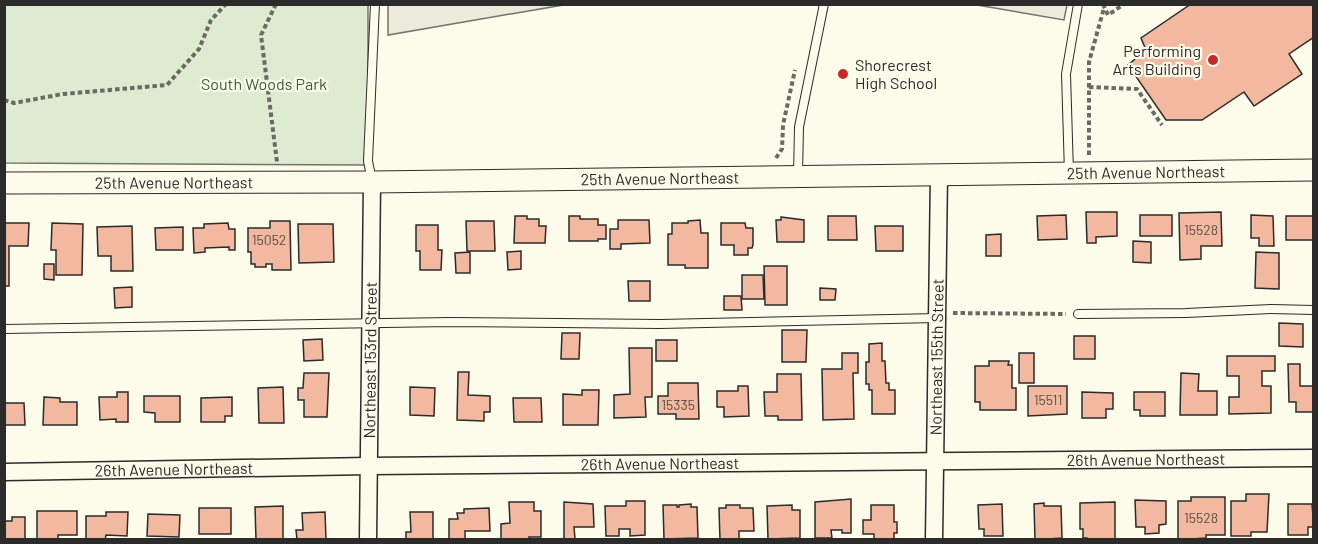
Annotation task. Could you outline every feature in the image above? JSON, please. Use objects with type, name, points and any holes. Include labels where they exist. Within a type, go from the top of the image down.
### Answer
[{"type":"street","name":"25th Avenue Northeast","points":[[4,183],[372,182],[1314,170]]},
{"type":"street","name":"Northeast 155th Street","points":[[934,540],[939,174]]},
{"type":"street","name":"Northeast 153rd Street","points":[[368,540],[372,182]]},
{"type":"street","name":"26th Avenue Northeast","points":[[4,472],[369,466],[1314,458]]},
{"type":"lane","points":[[372,182],[368,161],[375,4]]},
{"type":"lane","points":[[798,176],[799,127],[824,4]]},
{"type":"lane","points":[[1069,173],[1066,74],[1078,4]]},
{"type":"lane","points":[[1078,314],[1186,314],[1271,309],[1314,310]]},
{"type":"lane","points":[[4,329],[450,322],[660,324],[937,315]]},
{"type":"path","points":[[4,100],[14,102],[63,94],[167,85],[200,49],[211,20],[226,4]]},
{"type":"path","points":[[276,4],[261,35],[277,162]]},
{"type":"path","points":[[1103,6],[1108,15],[1124,4]]},
{"type":"path","points":[[1089,157],[1089,62],[1103,6]]},
{"type":"path","points":[[1089,87],[1137,89],[1161,125]]},
{"type":"path","points":[[937,315],[1078,314]]},
{"type":"green space","name":"South Woods Park","points":[[5,5],[368,5],[368,161],[366,165],[5,163]]},
{"type":"shaded area","points":[[388,4],[563,4],[563,5],[388,35]]},
{"type":"shaded area","points":[[977,5],[1067,5],[1064,20]]},
{"type":"building","name":"Performing Arts Building","points":[[1191,4],[1314,4],[1314,37],[1289,54],[1302,74],[1254,106],[1244,92],[1202,120],[1166,120],[1128,65],[1146,50],[1141,38]]},
{"type":"building","points":[[1086,212],[1117,212],[1117,236],[1096,237],[1096,243],[1087,243]]},
{"type":"building","points":[[1221,212],[1222,246],[1201,246],[1201,259],[1180,260],[1179,213]]},
{"type":"building","points":[[1066,215],[1067,239],[1038,240],[1037,216]]},
{"type":"building","points":[[1140,215],[1172,215],[1172,236],[1140,236]]},
{"type":"building","points":[[1251,215],[1273,216],[1274,246],[1259,246],[1259,238],[1251,238]]},
{"type":"building","points":[[515,216],[539,219],[539,226],[546,226],[545,243],[514,243]]},
{"type":"building","points":[[569,216],[580,216],[580,219],[598,219],[598,225],[606,225],[606,239],[569,241]]},
{"type":"building","points":[[828,216],[856,216],[857,240],[828,240]]},
{"type":"building","points":[[1286,216],[1314,216],[1314,240],[1286,240]]},
{"type":"building","points":[[781,217],[804,220],[804,242],[777,242],[776,220],[781,220]]},
{"type":"building","points":[[618,220],[649,220],[650,243],[621,244],[621,249],[610,249],[610,229],[618,229]]},
{"type":"building","points":[[700,220],[701,233],[708,233],[708,268],[668,265],[668,234],[672,234],[672,223]]},
{"type":"building","points":[[270,221],[290,221],[291,270],[272,270],[272,264],[266,264],[266,267],[255,267],[255,264],[251,264],[251,252],[248,252],[248,228],[270,228]]},
{"type":"building","points":[[466,221],[494,221],[495,251],[467,251]]},
{"type":"building","points":[[4,223],[29,223],[28,246],[9,246],[9,286],[4,286]]},
{"type":"building","points":[[52,223],[83,224],[82,275],[56,275],[56,250],[51,250]]},
{"type":"building","points":[[228,223],[229,229],[235,229],[235,250],[229,250],[229,247],[205,248],[205,252],[194,253],[193,228],[204,228],[204,224]]},
{"type":"building","points":[[721,223],[745,223],[746,228],[753,228],[753,245],[752,248],[748,248],[748,255],[734,255],[734,245],[721,245]]},
{"type":"building","points":[[298,224],[333,224],[334,262],[299,263]]},
{"type":"building","points":[[416,225],[438,225],[438,250],[442,250],[441,270],[420,270],[420,251],[416,251]]},
{"type":"building","points":[[132,226],[133,271],[111,271],[111,256],[98,256],[97,227]]},
{"type":"building","points":[[875,226],[903,226],[903,251],[876,251]]},
{"type":"building","points":[[183,227],[183,250],[156,250],[155,228]]},
{"type":"building","points":[[1001,234],[1001,256],[986,256],[986,235]]},
{"type":"building","points":[[1133,241],[1151,242],[1151,263],[1133,262]]},
{"type":"building","points":[[521,251],[521,269],[508,270],[507,252]]},
{"type":"building","points":[[470,252],[470,273],[456,273],[455,253]]},
{"type":"building","points":[[1256,252],[1279,253],[1279,289],[1255,288]]},
{"type":"building","points":[[44,264],[54,264],[54,280],[44,279]]},
{"type":"building","points":[[764,266],[787,266],[787,305],[765,305]]},
{"type":"building","points":[[742,275],[763,275],[764,299],[742,299]]},
{"type":"building","points":[[628,281],[650,281],[650,301],[629,301]]},
{"type":"building","points":[[132,287],[132,307],[115,308],[114,288]]},
{"type":"building","points":[[820,288],[836,289],[835,300],[820,300]]},
{"type":"building","points":[[724,296],[741,296],[742,310],[724,310]]},
{"type":"building","points":[[1279,323],[1303,324],[1303,347],[1279,346]]},
{"type":"building","points":[[782,330],[807,330],[806,362],[782,362]]},
{"type":"building","points":[[562,333],[580,333],[579,359],[561,359]]},
{"type":"building","points":[[1074,336],[1095,336],[1095,359],[1074,359]]},
{"type":"building","points":[[322,339],[323,360],[304,361],[303,340]]},
{"type":"building","points":[[656,340],[677,340],[677,361],[656,361]]},
{"type":"building","points":[[882,343],[886,383],[889,383],[889,390],[895,390],[895,414],[872,414],[872,390],[869,390],[869,384],[866,384],[869,344]]},
{"type":"building","points":[[629,348],[652,348],[652,397],[645,397],[646,417],[614,418],[614,395],[630,394]]},
{"type":"building","points":[[842,353],[858,353],[858,373],[853,373],[854,419],[823,420],[822,369],[842,369]]},
{"type":"building","points":[[1019,353],[1034,353],[1034,383],[1019,383]]},
{"type":"building","points":[[1227,356],[1275,356],[1275,371],[1262,371],[1262,386],[1271,386],[1271,413],[1229,414],[1229,397],[1239,397],[1239,376],[1227,376]]},
{"type":"building","points":[[989,361],[1009,361],[1008,365],[1012,365],[1012,388],[1016,388],[1016,410],[980,410],[980,402],[975,402],[975,366],[989,366]]},
{"type":"building","points":[[1288,364],[1300,364],[1300,386],[1314,386],[1314,412],[1296,412],[1296,402],[1289,402]]},
{"type":"building","points":[[458,372],[469,372],[468,395],[490,396],[490,412],[484,412],[484,421],[457,420]]},
{"type":"building","points":[[304,373],[329,373],[327,417],[304,417],[304,400],[298,400],[298,388],[303,388]]},
{"type":"building","points":[[1181,373],[1199,374],[1198,391],[1217,391],[1217,415],[1180,415]]},
{"type":"building","points":[[777,374],[801,374],[802,420],[778,420],[778,416],[765,416],[764,392],[777,392]]},
{"type":"building","points":[[668,383],[698,383],[699,419],[676,419],[676,414],[658,414],[658,396],[668,396]]},
{"type":"building","points":[[738,386],[748,386],[749,416],[724,417],[724,407],[717,407],[717,391],[738,391]]},
{"type":"building","points":[[1028,386],[1067,386],[1067,414],[1028,416]]},
{"type":"building","points":[[283,387],[284,423],[259,423],[258,388]]},
{"type":"building","points":[[410,387],[435,388],[434,416],[410,415]]},
{"type":"building","points":[[582,390],[599,390],[598,425],[563,425],[563,394],[582,395]]},
{"type":"building","points":[[117,392],[128,392],[128,422],[116,422],[116,419],[100,420],[99,397],[117,397]]},
{"type":"building","points":[[1082,392],[1113,393],[1113,409],[1106,409],[1106,418],[1082,418]]},
{"type":"building","points":[[1134,392],[1165,392],[1165,416],[1140,416],[1140,410],[1134,410]]},
{"type":"building","points":[[144,396],[180,396],[180,422],[155,422],[155,413],[144,412]]},
{"type":"building","points":[[44,397],[60,398],[60,402],[77,402],[77,425],[43,425]]},
{"type":"building","points":[[232,397],[232,416],[225,416],[225,422],[201,422],[201,398]]},
{"type":"building","points":[[513,398],[541,398],[542,422],[514,422]]},
{"type":"building","points":[[4,403],[24,403],[25,425],[4,425]]},
{"type":"building","points":[[1246,494],[1269,494],[1267,532],[1251,532],[1251,536],[1231,536],[1231,501],[1246,501]]},
{"type":"building","points":[[1191,497],[1225,497],[1225,535],[1206,535],[1206,538],[1178,540],[1178,501],[1191,501]]},
{"type":"building","points":[[851,499],[851,533],[831,530],[832,538],[815,538],[815,502]]},
{"type":"building","points":[[1135,500],[1166,501],[1166,524],[1159,525],[1159,533],[1145,534],[1145,527],[1136,527]]},
{"type":"building","points":[[626,501],[645,501],[645,535],[630,536],[630,529],[619,529],[619,536],[606,536],[605,506],[626,506]]},
{"type":"building","points":[[509,502],[534,502],[534,511],[541,511],[541,537],[529,537],[529,540],[501,540],[501,524],[510,523]]},
{"type":"building","points":[[564,502],[593,504],[594,527],[574,527],[575,539],[564,540]]},
{"type":"building","points":[[1115,502],[1115,540],[1083,538],[1083,529],[1080,529],[1080,503]]},
{"type":"building","points":[[1044,503],[1044,506],[1061,506],[1062,538],[1035,540],[1034,504]]},
{"type":"building","points":[[691,504],[691,507],[697,507],[698,538],[664,539],[663,505],[679,507],[679,505]]},
{"type":"building","points":[[1002,504],[1003,536],[984,536],[984,529],[979,529],[978,505]]},
{"type":"building","points":[[1288,504],[1312,504],[1314,527],[1308,527],[1308,535],[1288,535]]},
{"type":"building","points":[[726,505],[753,508],[754,531],[739,531],[739,540],[720,540],[719,508],[726,508]]},
{"type":"building","points":[[792,505],[792,510],[800,510],[800,538],[768,539],[767,506]]},
{"type":"building","points":[[871,505],[894,505],[894,522],[897,522],[897,533],[894,533],[894,540],[874,540],[874,534],[863,534],[863,520],[871,520]]},
{"type":"building","points":[[283,506],[283,540],[256,540],[255,507]]},
{"type":"building","points":[[199,508],[231,508],[231,534],[199,534]]},
{"type":"building","points":[[489,508],[490,531],[465,531],[465,540],[449,540],[449,519],[458,519],[457,513],[464,513],[464,509]]},
{"type":"building","points":[[37,511],[77,511],[77,535],[58,535],[58,540],[37,540]]},
{"type":"building","points":[[106,512],[128,512],[127,536],[106,535],[105,540],[86,540],[86,516],[106,516]]},
{"type":"building","points":[[325,512],[326,540],[297,540],[296,530],[303,530],[302,513]]},
{"type":"building","points":[[410,512],[433,512],[433,540],[406,540],[406,532],[411,532]]},
{"type":"building","points":[[148,514],[180,515],[179,537],[147,536]]},
{"type":"building","points":[[12,517],[25,517],[25,540],[4,540],[4,521],[12,521]]},
{"type":"place","name":"Performing Arts Building","points":[[1213,60]]},
{"type":"place","name":"Shorecrest High School","points":[[843,74]]}]
